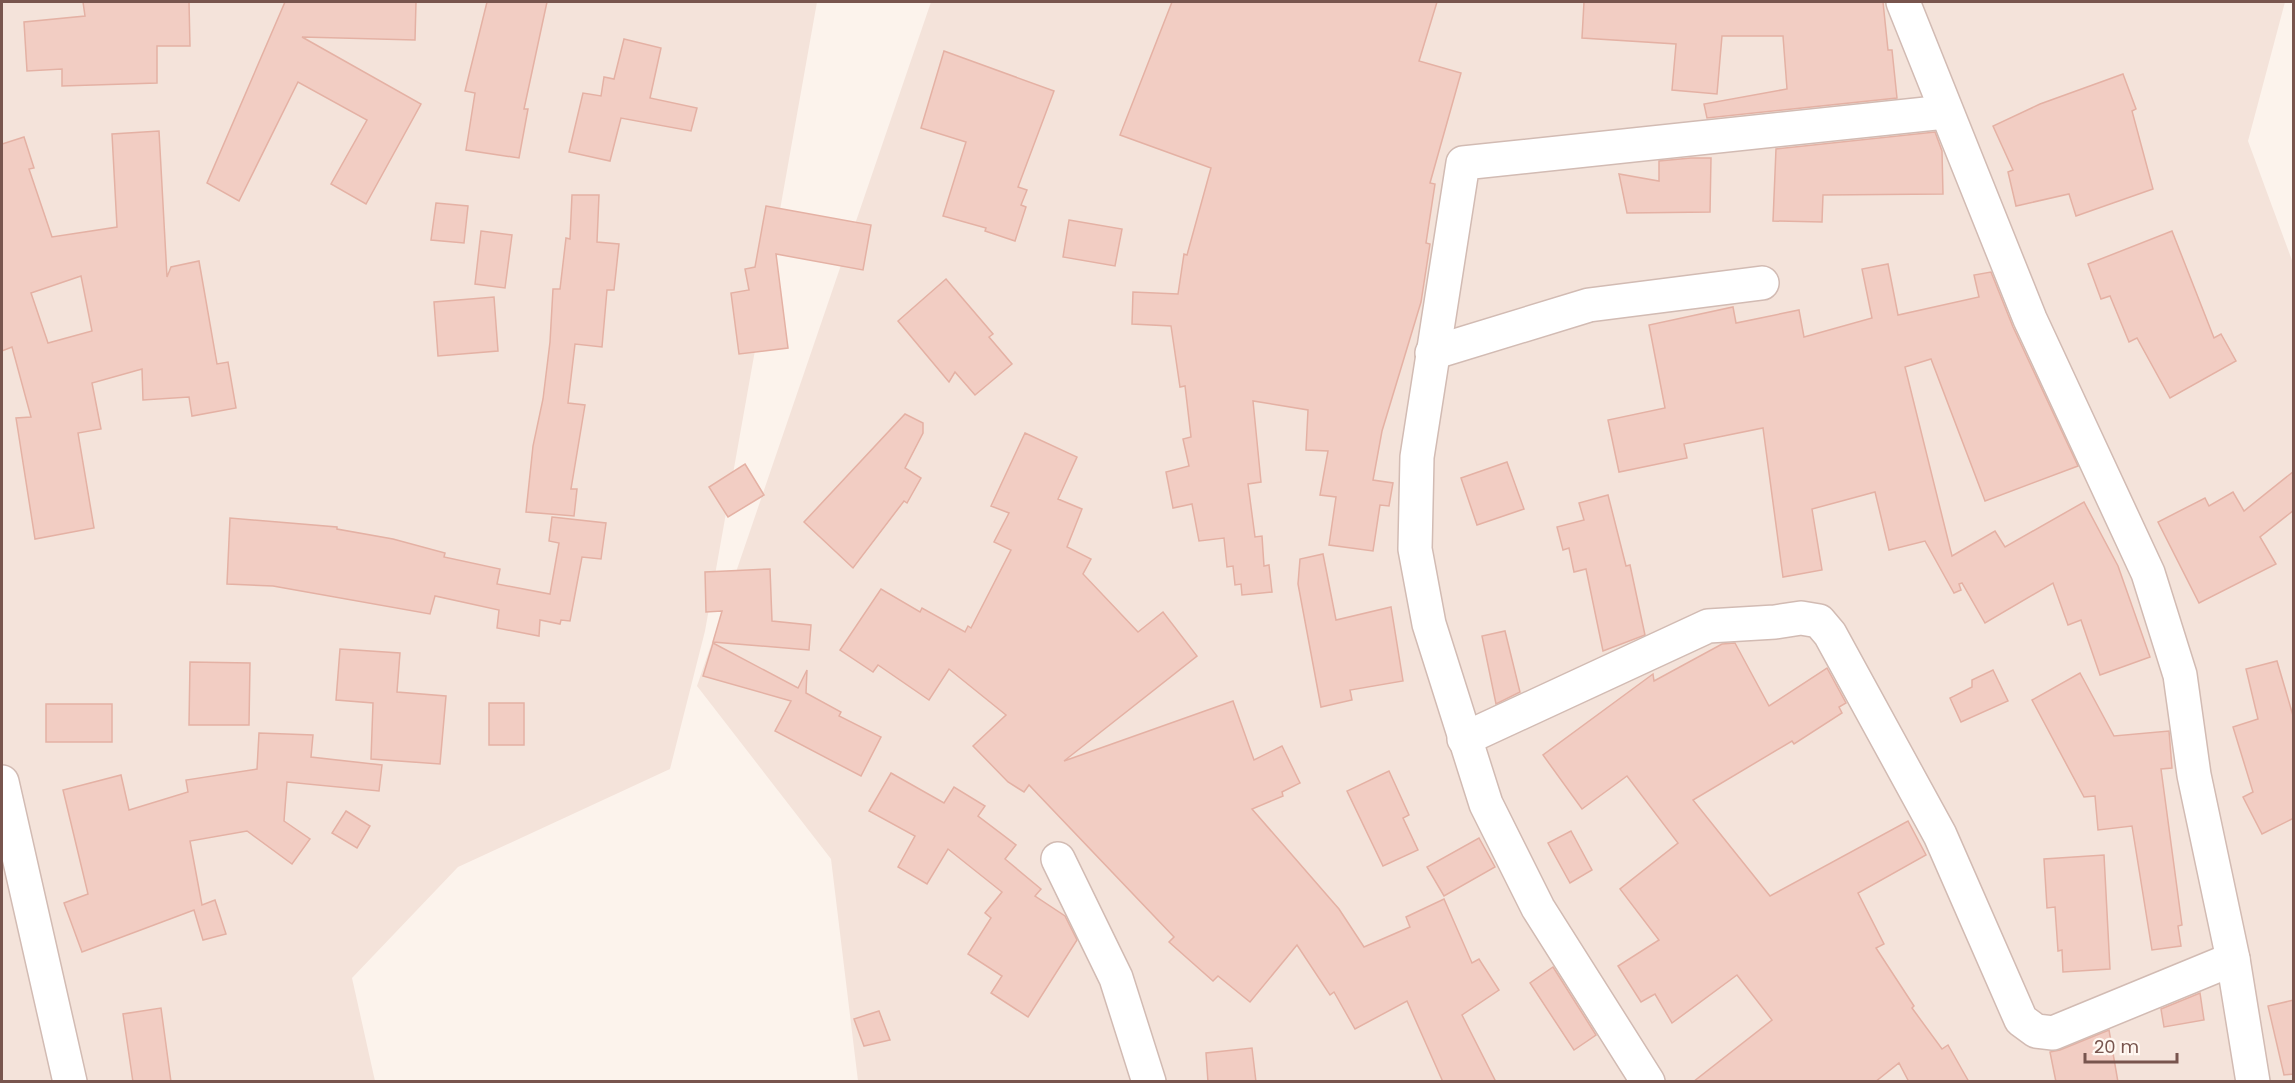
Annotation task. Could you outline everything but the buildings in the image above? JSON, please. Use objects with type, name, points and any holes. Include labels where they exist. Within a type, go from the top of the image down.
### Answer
[{"type":"street","points":[[1903,2],[1945,112],[2030,319],[2148,573],[2180,675],[2194,776],[2233,958],[2253,1082]]},
{"type":"street","points":[[1648,1082],[1538,908],[1486,804],[1429,624],[1415,549],[1417,458],[1463,163],[1945,112]]},
{"type":"street","points":[[1432,353],[1589,305],[1762,283]]},
{"type":"street","points":[[1464,739],[1708,626],[1801,618],[1819,621],[1830,634],[1940,835],[2021,1020],[2036,1031],[2053,1033],[2233,958]]},
{"type":"street","points":[[2,782],[70,1082]]},
{"type":"street","points":[[1058,859],[1116,978],[1149,1082]]},
{"type":"shaded area","points":[[2,2],[817,2],[705,631],[670,769],[458,867],[352,978],[375,1081],[2,1082]]},
{"type":"shaded area","points":[[931,2],[2285,2],[2248,141],[2293,263],[2293,1081],[858,1081],[831,859],[697,686]]}]
